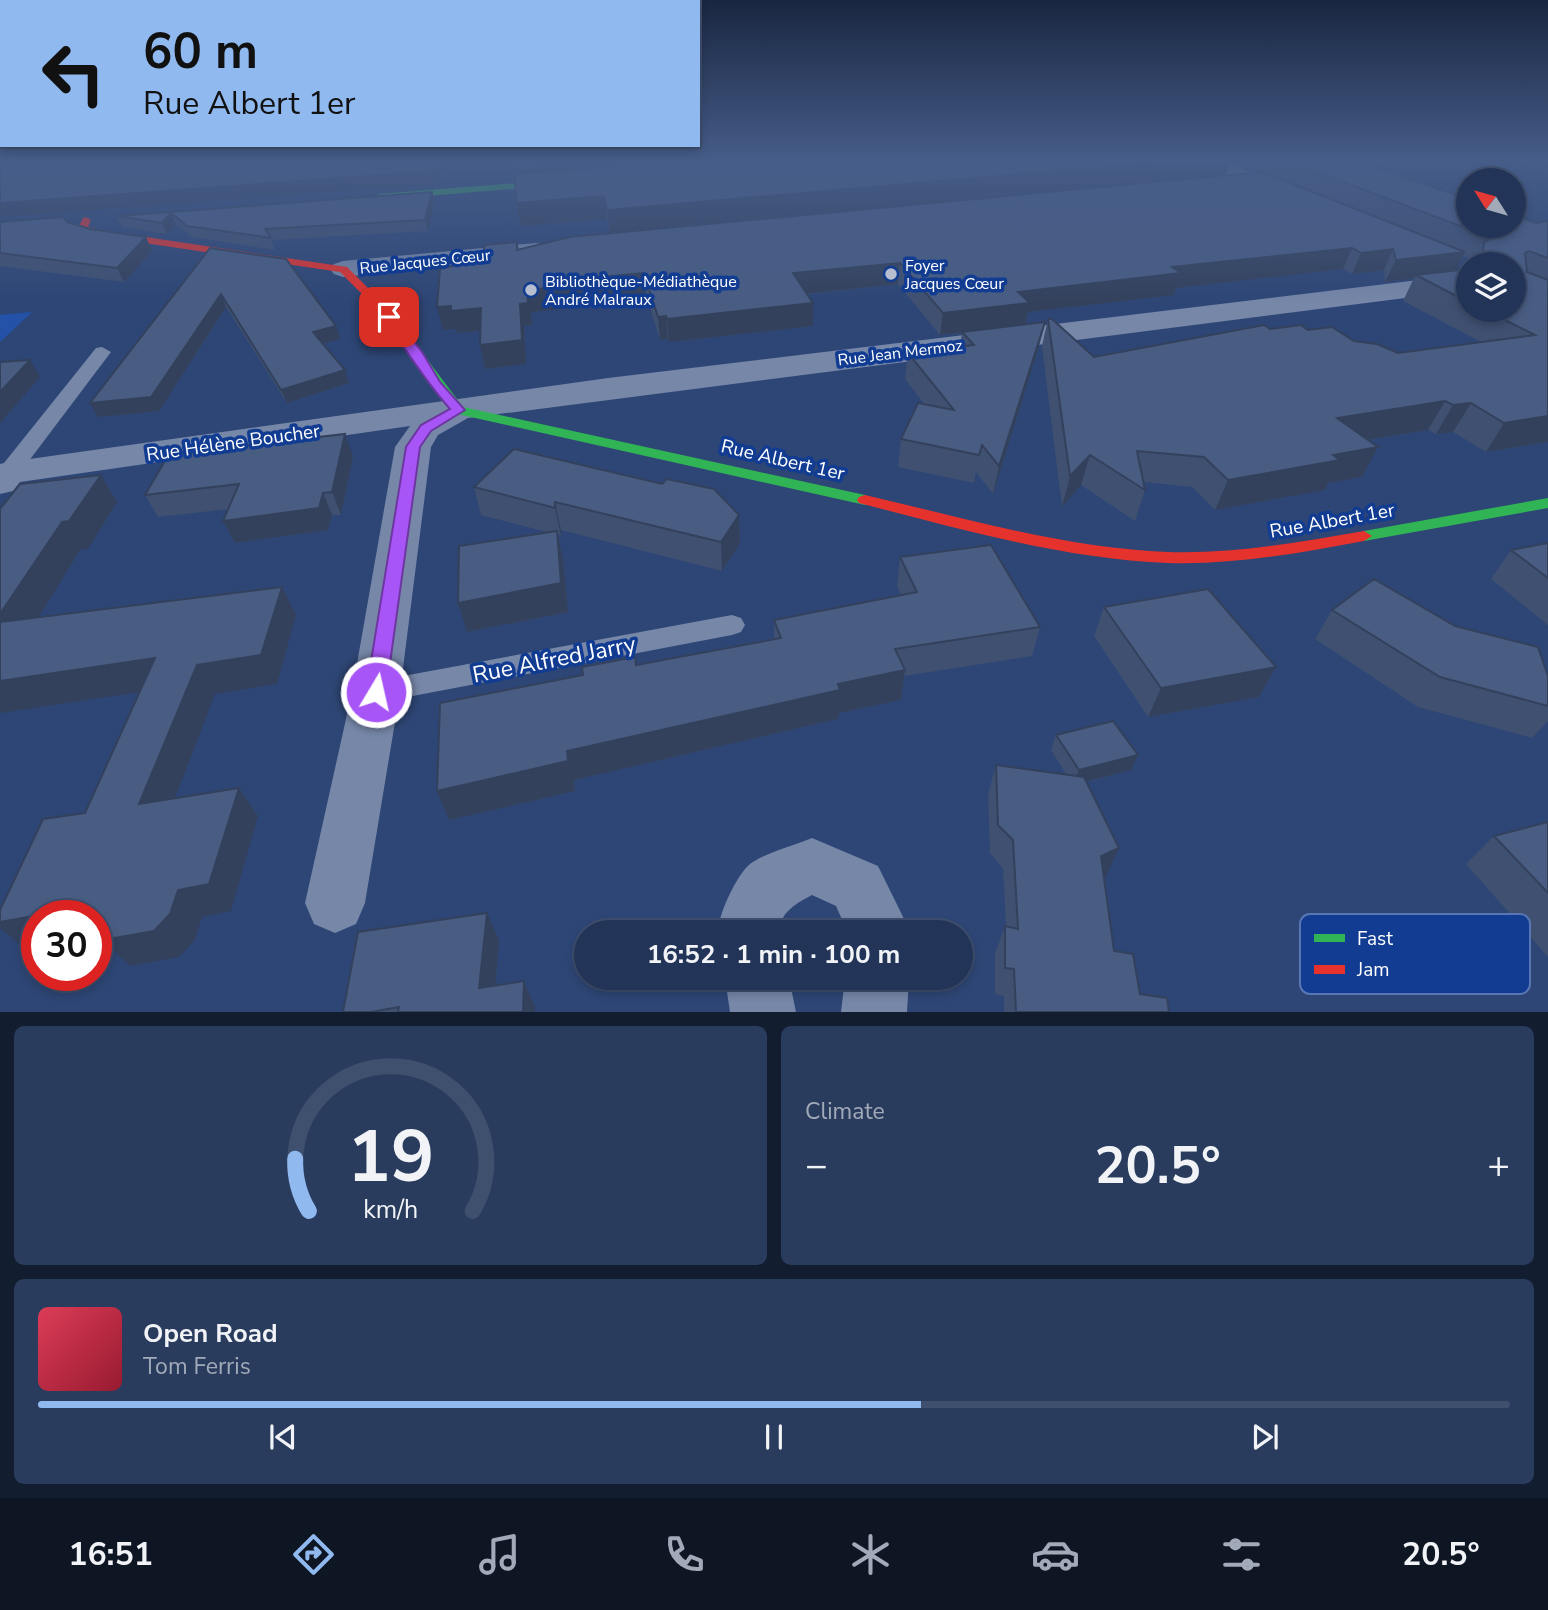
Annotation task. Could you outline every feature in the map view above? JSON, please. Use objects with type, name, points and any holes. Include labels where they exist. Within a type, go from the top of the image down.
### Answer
[{"type":"street","points":[[62,222],[109,218]]},
{"type":"street","points":[[86,220],[83,228],[97,233],[344,269],[363,284],[418,355],[435,384],[458,410],[426,428],[413,447],[376,692],[335,903]]},
{"type":"street","name":"Rue Jacques Cœur","points":[[344,269],[554,248]]},
{"type":"street","name":"Rue Jean Mermoz","points":[[458,410],[1456,272]]},
{"type":"street","name":"Rue Hélène Boucher","points":[[4,478],[458,410]]},
{"type":"street","name":"Rue Albert 1er","points":[[458,410],[1077,547],[1142,556],[1206,558],[1272,553],[1548,503]]},
{"type":"street","points":[[750,920],[770,885],[812,866],[858,886],[874,920]]},
{"type":"street","points":[[759,990],[763,1012]]},
{"type":"street","points":[[874,1012],[876,990]]},
{"type":"lane","name":"Rue Hélène Boucher","points":[[4,478],[102,352]]},
{"type":"lane","name":"Rue Alfred Jarry","points":[[376,692],[732,625]]},
{"type":"shaded area","points":[[32,312],[0,342],[0,315]]},
{"type":"building","points":[[206,209],[428,209],[425,220],[265,229],[271,238],[187,226],[171,213],[162,223],[117,216]]},
{"type":"building","points":[[866,209],[1356,209],[1465,252],[1396,260],[1393,249],[1361,253],[1352,248],[1172,267],[1181,273],[1018,292],[1030,303],[943,313],[900,263],[793,273],[813,303],[667,319],[666,316],[658,317],[644,273],[557,281],[558,287],[527,290],[528,303],[520,304],[522,340],[480,345],[481,308],[451,311],[451,306],[437,307],[440,269],[484,258],[484,245],[517,242],[517,250],[570,237]]},
{"type":"building","points":[[1416,209],[1456,209],[1456,224]]},
{"type":"building","points":[[63,217],[67,222],[90,229],[146,237],[117,268],[0,253],[0,222]]},
{"type":"building","points":[[1526,219],[1536,223],[1548,221],[1548,258],[1529,251],[1483,252],[1484,242],[1492,238],[1526,238]]},
{"type":"building","points":[[210,248],[286,259],[336,326],[313,332],[345,370],[281,390],[221,294],[151,397],[90,403]]},
{"type":"building","points":[[1526,262],[1527,272],[1548,280],[1548,416],[1504,423],[1471,403],[1453,405],[1445,401],[1337,418],[1378,447],[1333,455],[1340,460],[1228,480],[1204,457],[1137,451],[1145,490],[1090,455],[1070,476],[1048,319],[1052,319],[1094,357],[1264,325],[1270,329],[1301,325],[1308,330],[1332,327],[1354,341],[1377,344],[1398,353],[1535,335],[1509,322],[1526,322]]},
{"type":"building","points":[[1456,270],[1456,296],[1416,275]]},
{"type":"building","points":[[1045,322],[999,466],[982,445],[979,455],[901,439],[918,403],[954,410],[908,353],[974,345],[962,332]]},
{"type":"building","points":[[30,360],[0,392],[0,362]]},
{"type":"building","points":[[345,434],[332,492],[323,493],[319,508],[223,521],[239,484],[145,495],[169,454]]},
{"type":"building","points":[[514,449],[662,484],[667,479],[714,489],[739,515],[721,542],[555,502],[555,508],[474,487]]},
{"type":"building","points":[[101,475],[69,521],[62,522],[0,614],[0,509],[20,484]]},
{"type":"building","points":[[557,531],[561,583],[458,603],[459,546]]},
{"type":"building","points":[[1548,543],[1548,578],[1511,550]]},
{"type":"building","points":[[991,545],[1040,627],[895,649],[905,670],[838,684],[840,690],[567,751],[568,761],[437,791],[440,703],[583,675],[582,667],[635,657],[636,665],[781,638],[774,620],[917,592],[900,557]]},
{"type":"building","points":[[1374,579],[1455,626],[1538,647],[1548,676],[1548,706],[1440,677],[1332,610]]},
{"type":"building","points":[[282,587],[261,655],[197,665],[139,804],[239,788],[209,884],[178,890],[170,914],[154,931],[112,938],[112,900],[21,900],[21,918],[0,922],[0,910],[43,819],[85,813],[155,658],[0,681],[0,622]]},
{"type":"building","points":[[1208,589],[1276,667],[1161,688],[1104,607]]},
{"type":"building","points":[[1113,721],[1138,755],[1079,770],[1056,735]]},
{"type":"building","points":[[996,765],[1084,777],[1119,848],[1101,856],[1114,951],[1133,954],[1140,994],[1167,998],[1169,1012],[1016,1012],[1014,969],[1005,968],[1005,926],[1018,929],[1013,840],[998,825]]},
{"type":"building","points":[[1548,822],[1548,893],[1494,836]]},
{"type":"building","points":[[487,913],[479,988],[524,981],[523,1012],[398,1012],[399,1007],[371,1012],[343,1012],[358,932]]},
{"type":"traffic: fast","points":[[386,312],[458,410],[865,500]]},
{"type":"traffic: fast","points":[[1364,536],[1548,503]]},
{"type":"traffic: jam","points":[[86,220],[83,228],[97,233],[343,269],[386,312]]},
{"type":"traffic: jam","points":[[865,500],[1037,540],[1142,556],[1226,556],[1364,536]]},
{"type":"place","name":"Foyer Jacques Cœur","points":[[891,274]]},
{"type":"place","name":"Bibliothèque-Médiathèque André Malraux","points":[[531,290]]},
{"type":"route","points":[[376,692],[413,447],[426,428],[458,410],[435,384],[418,355],[389,317]]}]
